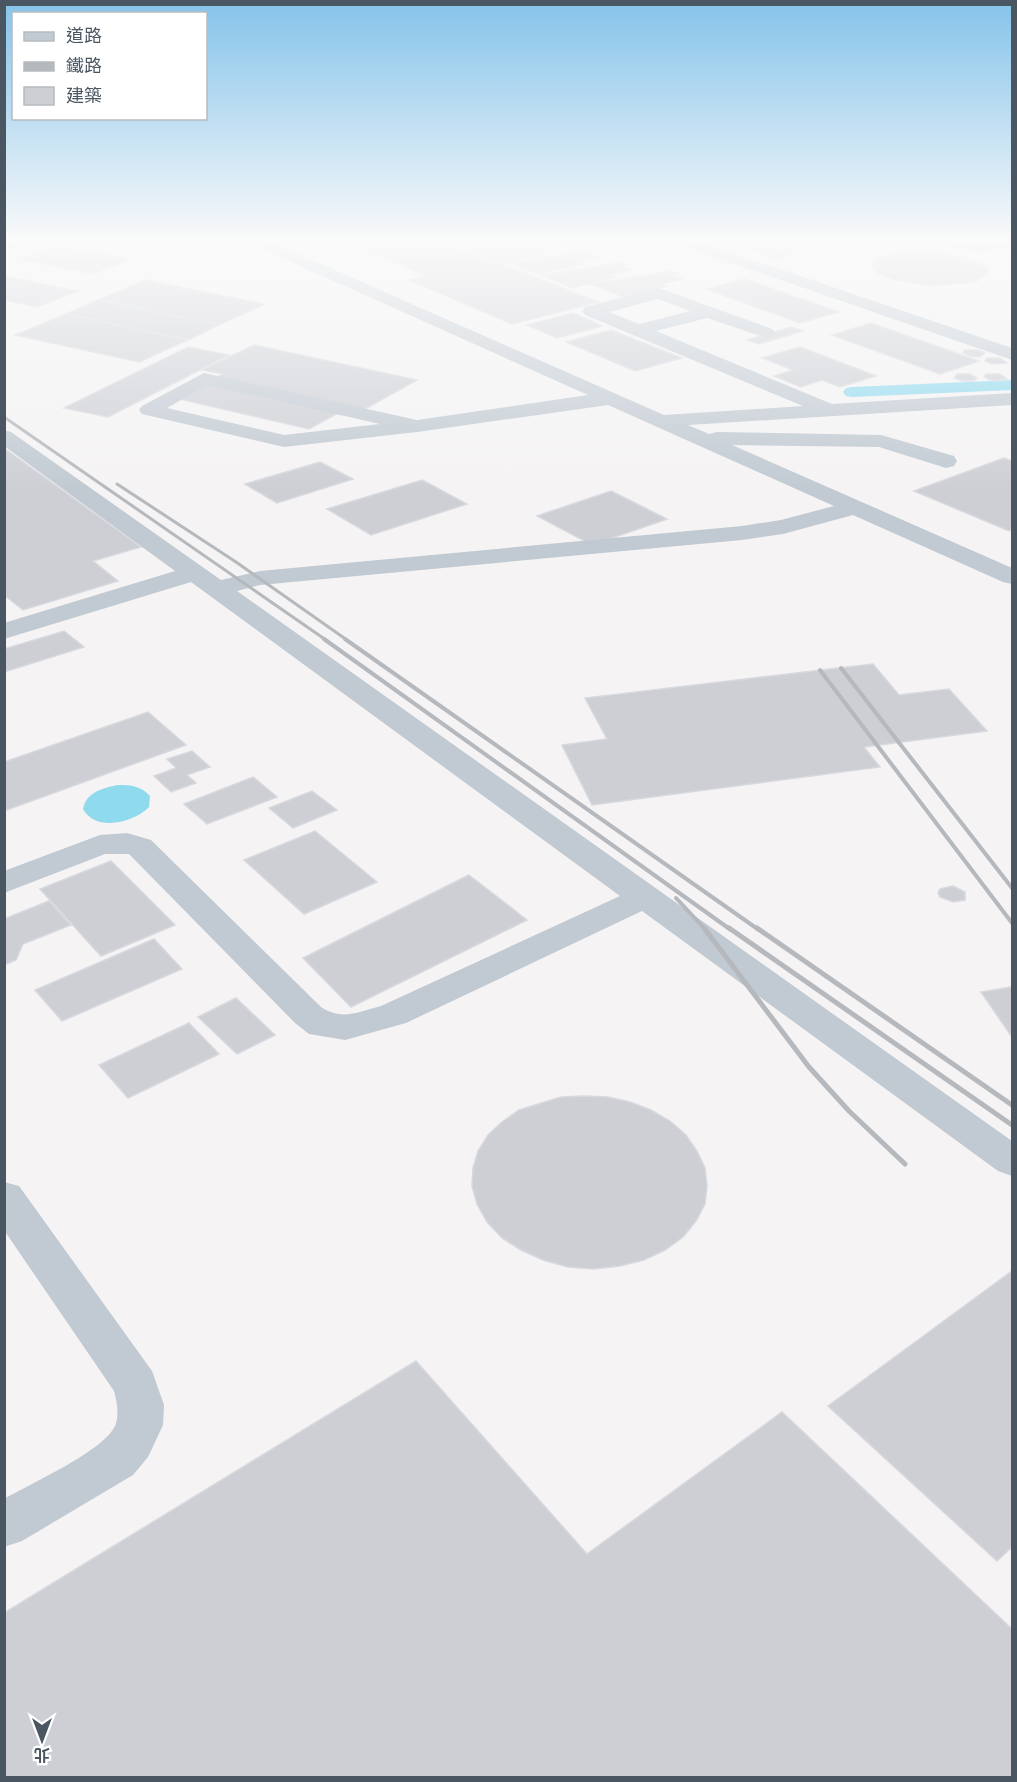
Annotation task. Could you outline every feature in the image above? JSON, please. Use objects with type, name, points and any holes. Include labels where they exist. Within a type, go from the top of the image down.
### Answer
[{"type":"lane","points":[[445,324],[1012,577]]},
{"type":"lane","points":[[624,324],[828,409]]},
{"type":"lane","points":[[638,330],[661,324]]},
{"type":"lane","points":[[742,324],[766,333]]},
{"type":"lane","points":[[925,324],[1012,354]]},
{"type":"lane","points":[[417,426],[204,379],[149,410],[284,441],[417,426],[612,398]]},
{"type":"lane","points":[[662,420],[1012,399]]},
{"type":"lane","points":[[4,436],[1012,1161]]},
{"type":"lane","points":[[701,438],[880,441],[946,461]]},
{"type":"lane","points":[[6,628],[207,581],[296,575],[742,534],[783,527],[856,507]]},
{"type":"lane","points":[[4,883],[100,845],[127,843],[140,847],[308,1015],[322,1025],[345,1028],[393,1015],[645,897]]},
{"type":"lane","points":[[4,1197],[136,1385],[141,1405],[139,1425],[131,1442],[116,1460],[4,1525]]},
{"type":"water","points":[[118,785],[143,790],[150,796],[149,807],[134,817],[115,823],[96,821],[89,816],[83,809],[88,798],[101,789]]},
{"type":"building","points":[[41,324],[114,324],[188,340],[139,362],[15,335]]},
{"type":"building","points":[[114,324],[219,325],[188,340]]},
{"type":"building","points":[[599,324],[603,326],[557,338],[527,325]]},
{"type":"building","points":[[874,324],[979,361],[940,374],[832,335]]},
{"type":"building","points":[[791,327],[803,331],[759,344],[747,340]]},
{"type":"building","points":[[611,330],[682,358],[635,371],[566,342]]},
{"type":"building","points":[[254,345],[417,380],[354,415],[340,412],[309,429],[175,398],[223,374],[202,370]]},
{"type":"building","points":[[188,347],[229,355],[108,417],[64,408]]},
{"type":"building","points":[[800,347],[876,376],[840,387],[822,380],[801,387],[774,376],[793,370],[762,358]]},
{"type":"building","points":[[965,350],[978,350],[985,353],[980,357],[970,356],[963,353]]},
{"type":"building","points":[[987,358],[1000,358],[1007,363],[992,364],[985,361]]},
{"type":"building","points":[[957,374],[970,374],[977,378],[973,381],[962,381],[954,378]]},
{"type":"building","points":[[986,374],[1000,374],[1007,379],[992,381],[984,377]]},
{"type":"building","points":[[4,448],[141,547],[93,561],[118,581],[23,610],[4,595]]},
{"type":"building","points":[[1004,458],[1012,461],[1012,529],[1009,531],[914,491]]},
{"type":"building","points":[[320,462],[353,479],[277,503],[245,484]]},
{"type":"building","points":[[422,480],[467,504],[371,535],[327,509]]},
{"type":"building","points":[[611,491],[667,519],[592,545],[537,516]]},
{"type":"building","points":[[64,631],[84,647],[4,672],[4,649]]},
{"type":"building","points":[[873,664],[899,695],[949,689],[987,731],[864,747],[880,767],[592,805],[562,745],[607,739],[585,698]]},
{"type":"building","points":[[148,712],[186,745],[4,811],[4,762]]},
{"type":"building","points":[[192,751],[210,767],[187,775],[196,783],[171,792],[154,776],[176,768],[167,759]]},
{"type":"building","points":[[253,777],[277,797],[207,824],[184,804]]},
{"type":"building","points":[[312,791],[337,810],[293,828],[269,808]]},
{"type":"building","points":[[315,831],[377,882],[304,914],[244,860]]},
{"type":"building","points":[[111,861],[175,925],[101,956],[40,889]]},
{"type":"building","points":[[469,875],[527,920],[351,1007],[303,958]]},
{"type":"building","points":[[953,886],[965,892],[965,900],[953,902],[940,897],[938,893],[940,889]]},
{"type":"building","points":[[49,901],[71,925],[23,944],[16,960],[4,965],[4,919]]},
{"type":"building","points":[[154,939],[182,969],[62,1021],[35,990]]},
{"type":"building","points":[[1012,987],[1012,1037],[981,992]]},
{"type":"building","points":[[236,998],[275,1035],[237,1054],[198,1017]]},
{"type":"building","points":[[189,1023],[219,1054],[128,1098],[99,1065]]},
{"type":"building","points":[[561,1097],[608,1097],[630,1102],[670,1121],[686,1135],[705,1168],[707,1186],[705,1204],[696,1221],[683,1237],[665,1250],[644,1260],[594,1269],[568,1267],[543,1260],[502,1238],[487,1222],[477,1204],[472,1186],[473,1168],[478,1151],[488,1135],[519,1110]]},
{"type":"building","points":[[1012,1271],[1012,1547],[997,1561],[828,1406]]},
{"type":"building","points":[[416,1361],[587,1554],[782,1412],[1012,1629],[1012,1778],[4,1778],[4,1613]]},
{"type":"waterway","points":[[852,392],[1012,385]]},
{"type":"railway","points":[[4,417],[326,640]]},
{"type":"railway","points":[[117,484],[236,562],[347,640]]},
{"type":"railway","points":[[324,639],[731,930]]},
{"type":"railway","points":[[345,639],[759,930]]},
{"type":"railway","points":[[841,668],[1012,888]]},
{"type":"railway","points":[[820,670],[1012,923]]},
{"type":"railway","points":[[676,898],[706,930]]},
{"type":"railway","points":[[704,928],[809,1067],[849,1111],[905,1164]]},
{"type":"railway","points":[[729,928],[1012,1125]]},
{"type":"railway","points":[[757,928],[1012,1105]]}]
